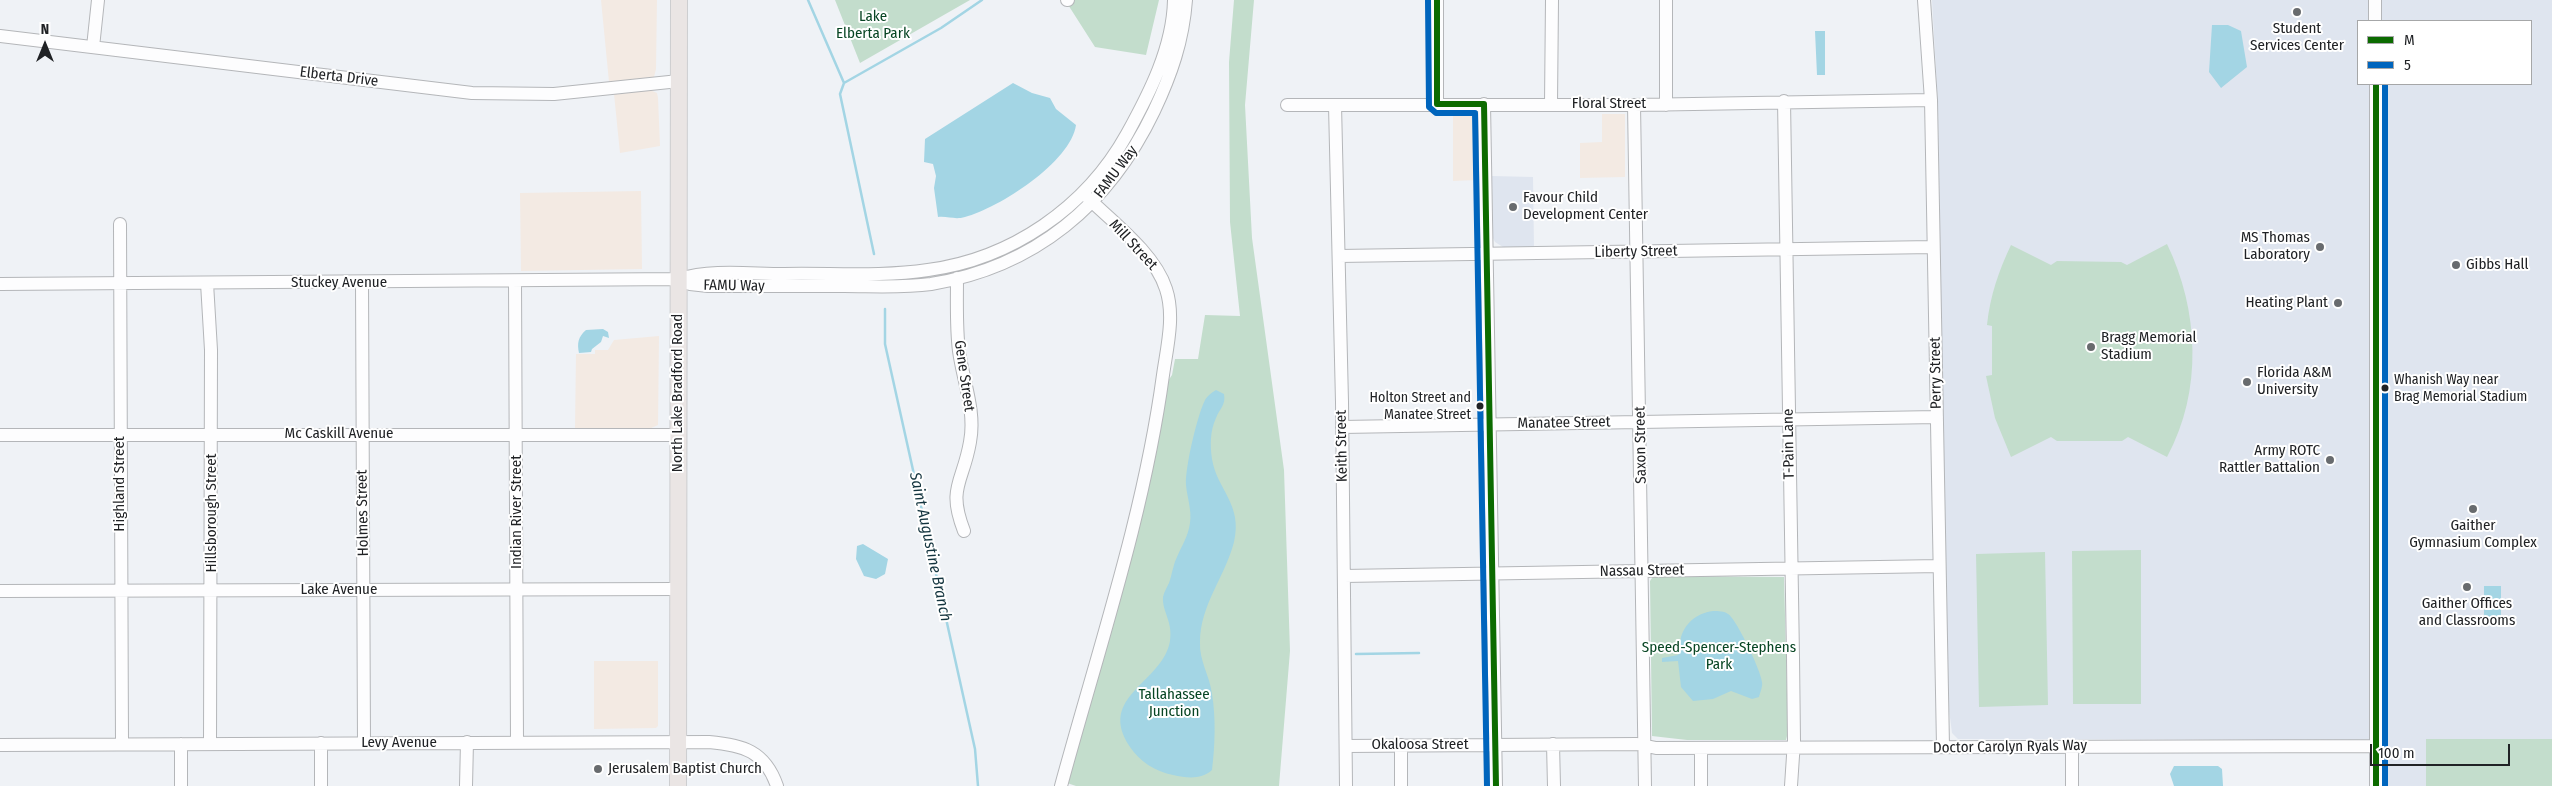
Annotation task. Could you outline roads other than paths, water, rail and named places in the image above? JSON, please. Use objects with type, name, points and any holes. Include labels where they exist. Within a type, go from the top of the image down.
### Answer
[{"type":"main road","name":"North Lake Bradford Road","points":[[678,786],[679,0]]},
{"type":"street","points":[[93,47],[98,0]]},
{"type":"street","name":"FAMU Way","points":[[679,279],[711,274],[896,273],[947,267],[982,257],[1017,241],[1053,219],[1083,193],[1118,149],[1153,82],[1170,32],[1174,0]]},
{"type":"street","name":"FAMU Way","points":[[679,279],[694,285],[708,286],[901,286],[957,278],[992,268],[1026,252],[1059,231],[1093,203],[1131,155],[1165,89],[1179,51],[1186,0]]},
{"type":"street","points":[[1437,0],[1437,104]]},
{"type":"street","points":[[1551,104],[1552,0]]},
{"type":"street","points":[[1666,0],[1666,105]]},
{"type":"street","name":"Perry Street","points":[[1924,0],[1931,100],[1943,746]]},
{"type":"street","points":[[2375,0],[2375,20]]},
{"type":"street","name":"Elberta Drive","points":[[0,36],[472,93],[554,94],[679,81]]},
{"type":"street","points":[[2376,85],[2376,786]]},
{"type":"street","name":"Floral Street","points":[[1288,105],[1666,105],[1784,101],[1931,100]]},
{"type":"street","name":"T-Pain Lane","points":[[1784,101],[1792,569],[1793,749],[1791,786]]},
{"type":"street","points":[[1484,104],[1496,786]]},
{"type":"street","name":"Keith Street","points":[[1335,105],[1342,427],[1346,786]]},
{"type":"street","name":"Saxon Street","points":[[1634,105],[1645,786]]},
{"type":"street","name":"Mill Street","points":[[1061,786],[1143,489],[1156,429],[1169,335],[1170,304],[1159,273],[1146,255],[1083,193]]},
{"type":"street","name":"Highland Street","points":[[120,224],[122,744]]},
{"type":"street","name":"Liberty Street","points":[[1339,256],[1934,247]]},
{"type":"street","name":"Gene Street","points":[[957,278],[959,352],[970,397],[971,424],[971,441],[955,498],[956,510],[964,531]]},
{"type":"street","name":"Stuckey Avenue","points":[[0,284],[362,283],[679,279]]},
{"type":"street","name":"Indian River Street","points":[[515,281],[517,742]]},
{"type":"street","name":"Hillsborough Street","points":[[207,283],[211,350],[212,434],[210,744]]},
{"type":"street","name":"Holmes Street","points":[[362,283],[364,743]]},
{"type":"street","name":"Manatee Street","points":[[1342,427],[1937,417]]},
{"type":"street","name":"Mc Caskill Avenue","points":[[0,435],[678,435]]},
{"type":"street","name":"Nassau Street","points":[[1344,576],[1939,566]]},
{"type":"street","name":"Lake Avenue","points":[[0,591],[678,589]]},
{"type":"street","name":"Levy Avenue","points":[[0,745],[678,741],[738,745],[761,758],[777,786]]},
{"type":"street","points":[[466,786],[467,742]]},
{"type":"street","points":[[321,743],[321,786]]},
{"type":"street","points":[[181,744],[181,786]]},
{"type":"street","points":[[1553,744],[1554,786]]},
{"type":"street","name":"Okaloosa Street","points":[[1346,746],[1553,744],[1644,746]]},
{"type":"street","points":[[1401,746],[1401,786]]},
{"type":"street","name":"Doctor Carolyn Ryals Way","points":[[1644,746],[1656,748],[1793,749],[1943,746],[2376,746]]},
{"type":"street","points":[[2072,746],[2072,786]]},
{"type":"street","points":[[1701,748],[1701,786]]},
{"type":"water","points":[[2212,25],[2228,25],[2241,31],[2247,67],[2221,88],[2209,72]]},
{"type":"water","points":[[1815,31],[1825,31],[1825,75],[1817,75]]},
{"type":"water","points":[[1013,83],[1032,93],[1050,98],[1056,109],[1076,125],[1071,139],[1048,168],[1014,194],[965,217],[938,217],[934,188],[936,176],[933,164],[924,162],[925,139]]},
{"type":"water","points":[[603,329],[608,332],[609,338],[603,336],[601,342],[591,352],[579,353],[579,340],[586,330]]},
{"type":"water","points":[[1216,390],[1224,394],[1224,398],[1212,433],[1212,459],[1219,480],[1232,507],[1236,529],[1230,555],[1208,603],[1201,629],[1201,656],[1211,687],[1214,713],[1212,770],[1199,777],[1189,777],[1160,771],[1138,757],[1130,747],[1122,730],[1121,715],[1126,702],[1165,656],[1170,641],[1171,634],[1163,597],[1189,528],[1190,513],[1186,477],[1189,455],[1195,429],[1205,400]]},
{"type":"water","points":[[863,544],[888,559],[885,574],[876,579],[864,576],[856,559],[857,546]]},
{"type":"water","points":[[2484,586],[2501,586],[2501,619],[2484,619]]},
{"type":"water","points":[[1713,611],[1728,614],[1742,635],[1761,677],[1762,685],[1759,697],[1752,699],[1731,691],[1713,699],[1693,701],[1681,687],[1678,661],[1662,662],[1662,658],[1678,655],[1681,637],[1691,621],[1701,614]]},
{"type":"water","points":[[2174,766],[2218,766],[2222,769],[2223,786],[2174,786],[2170,774]]},
{"type":"waterway","points":[[808,0],[844,83]]},
{"type":"waterway","name":"Saint Augustine Branch","points":[[874,254],[840,94],[844,83],[941,28],[982,0]]},
{"type":"waterway","name":"Saint Augustine Branch","points":[[885,309],[885,344],[975,749],[978,786]]},
{"type":"waterway","points":[[1356,654],[1419,653]]},
{"type":"place","name":"Student Services Center","points":[[2297,12]]},
{"type":"place","name":"Favour Child Development Center","points":[[1513,207]]},
{"type":"place","name":"MS Thomas Laboratory","points":[[2320,247]]},
{"type":"place","name":"Gibbs Hall","points":[[2456,265]]},
{"type":"place","name":"Heating Plant","points":[[2338,303]]},
{"type":"place","name":"Bragg Memorial Stadium","points":[[2091,347]]},
{"type":"place","name":"Florida A&M University","points":[[2247,382]]},
{"type":"place","name":"Whanish Way near Brag Memorial Stadium","points":[[2385,388]]},
{"type":"place","name":"Holton Street and Manatee Street","points":[[1480,406]]},
{"type":"place","name":"Army ROTC Rattler Battalion","points":[[2330,460]]},
{"type":"place","name":"Gaither Gymnasium Complex","points":[[2473,509]]},
{"type":"place","name":"Gaither Offices and Classrooms","points":[[2467,587]]},
{"type":"place","name":"Jerusalem Baptist Church","points":[[598,769]]},
{"type":"park label","name":"Lake Elberta Park","points":[[873,26]]},
{"type":"park label","name":"Speed-Spencer-Stephens Park","points":[[1719,656]]},
{"type":"park label","name":"Tallahassee Junction","points":[[1174,704]]}]
